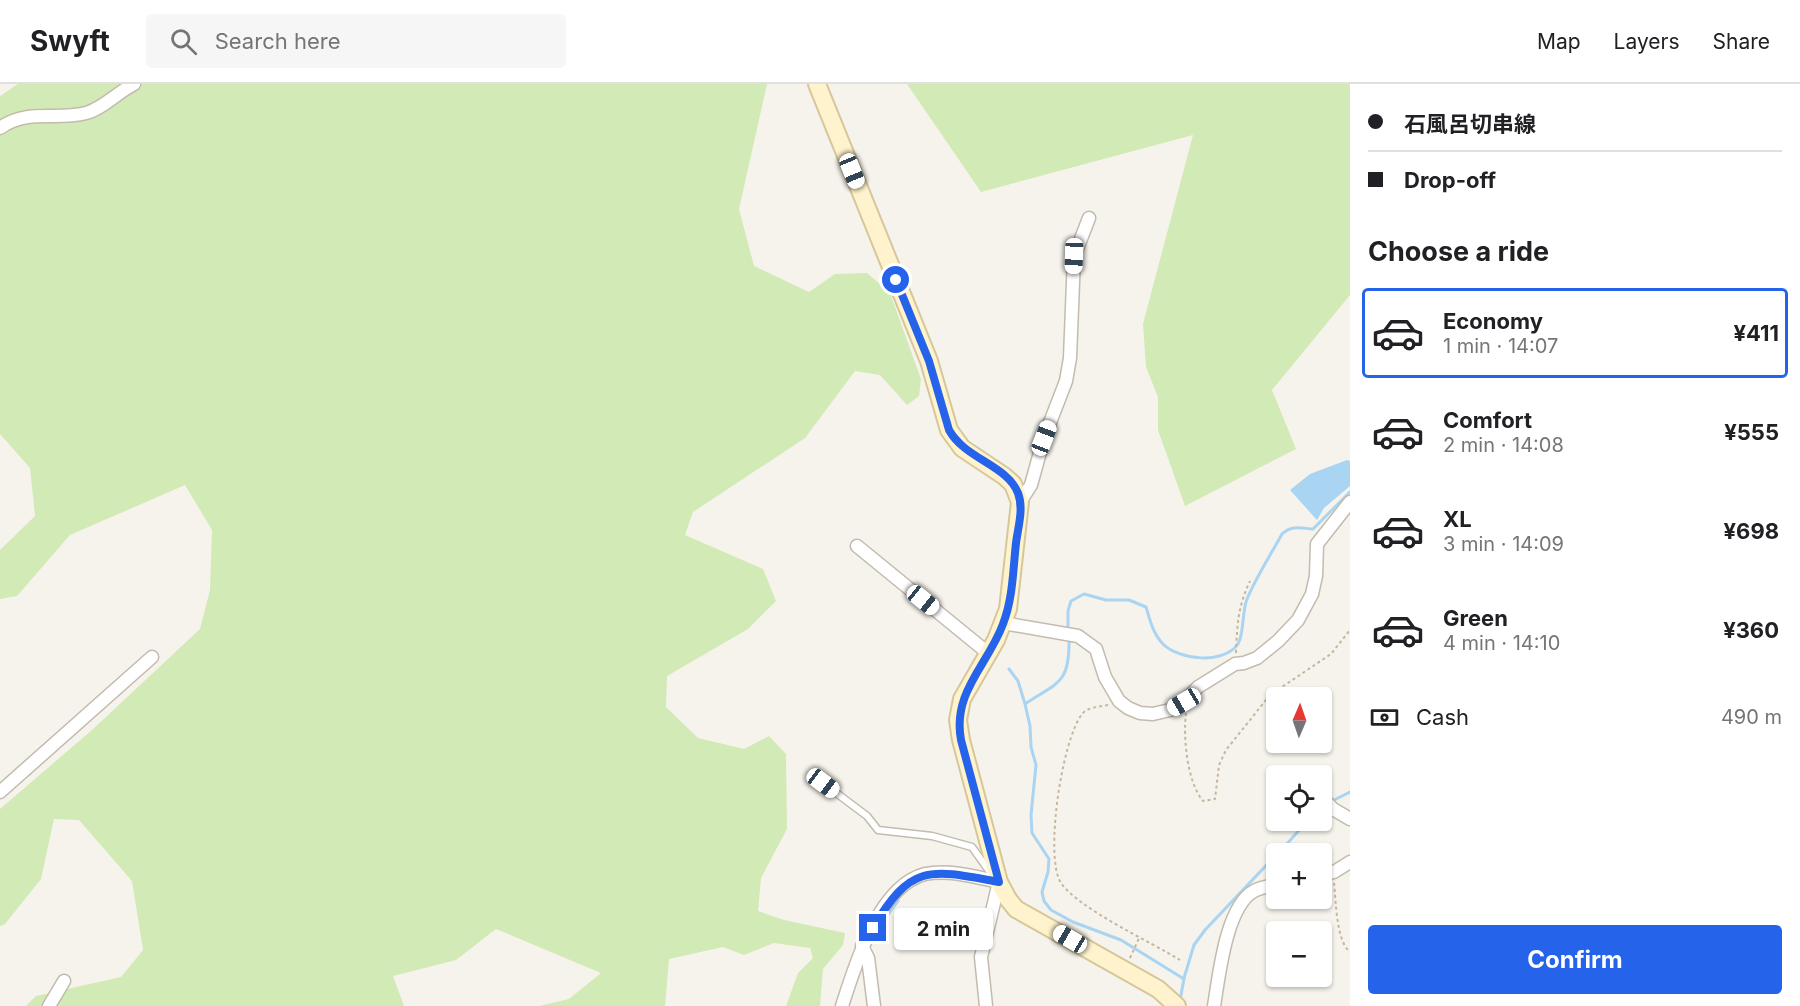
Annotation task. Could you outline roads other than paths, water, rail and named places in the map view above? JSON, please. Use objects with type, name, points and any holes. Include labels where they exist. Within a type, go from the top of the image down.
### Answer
[{"type":"main road","points":[[817,84],[929,361],[949,430],[962,448],[1013,484],[1020,502],[1010,598],[1003,623],[962,699],[959,730],[999,882],[1016,909],[1124,969],[1172,1003]]},
{"type":"street","points":[[0,128],[13,118],[34,115],[69,116],[90,112],[134,84]]},
{"type":"street","points":[[1020,502],[1031,485],[1044,438],[1066,381],[1070,358],[1074,256],[1089,218]]},
{"type":"street","points":[[1003,623],[1078,636],[1096,650],[1105,677],[1119,701],[1128,708],[1153,714],[1170,710],[1184,702],[1198,687],[1235,664],[1257,658],[1278,641],[1298,620],[1312,594],[1316,576],[1317,544],[1350,502]]},
{"type":"street","points":[[857,546],[988,653]]},
{"type":"street","points":[[0,792],[152,657]]},
{"type":"street","points":[[1332,808],[1350,819]]},
{"type":"street","points":[[1332,871],[1350,861]]},
{"type":"street","points":[[842,1006],[862,946],[884,909],[905,884],[926,874],[945,874],[999,882],[981,957],[986,1006]]},
{"type":"street","points":[[1214,1006],[1230,927],[1242,901],[1253,891],[1266,888]]},
{"type":"street","points":[[862,946],[867,958],[874,1006]]},
{"type":"street","points":[[49,1006],[64,981]]},
{"type":"lane","points":[[823,783],[867,816],[878,830],[932,836],[972,847],[999,882]]},
{"type":"water","points":[[1347,460],[1350,461],[1350,486],[1324,508],[1317,520],[1290,490],[1310,474]]},
{"type":"waterway","points":[[1068,630],[1068,611],[1071,601],[1084,594],[1106,600],[1129,600],[1146,607],[1157,636],[1163,644],[1179,654],[1201,658],[1222,655],[1231,651],[1240,640],[1247,599],[1282,534],[1293,528],[1313,529],[1350,492]]},
{"type":"waterway","points":[[1069,639],[1067,665],[1060,680],[1025,704],[1036,765],[1031,815],[1032,833],[1049,859],[1042,892],[1044,901],[1051,910],[1073,922],[1121,940],[1184,979],[1180,1000]]},
{"type":"waterway","points":[[1009,669],[1018,681],[1025,704]]},
{"type":"waterway","points":[[1332,801],[1350,792]]},
{"type":"waterway","points":[[1288,843],[1298,831]]},
{"type":"waterway","points":[[1184,978],[1194,945],[1205,930],[1266,866]]},
{"type":"waterway","points":[[870,945],[878,929],[898,901]]}]
